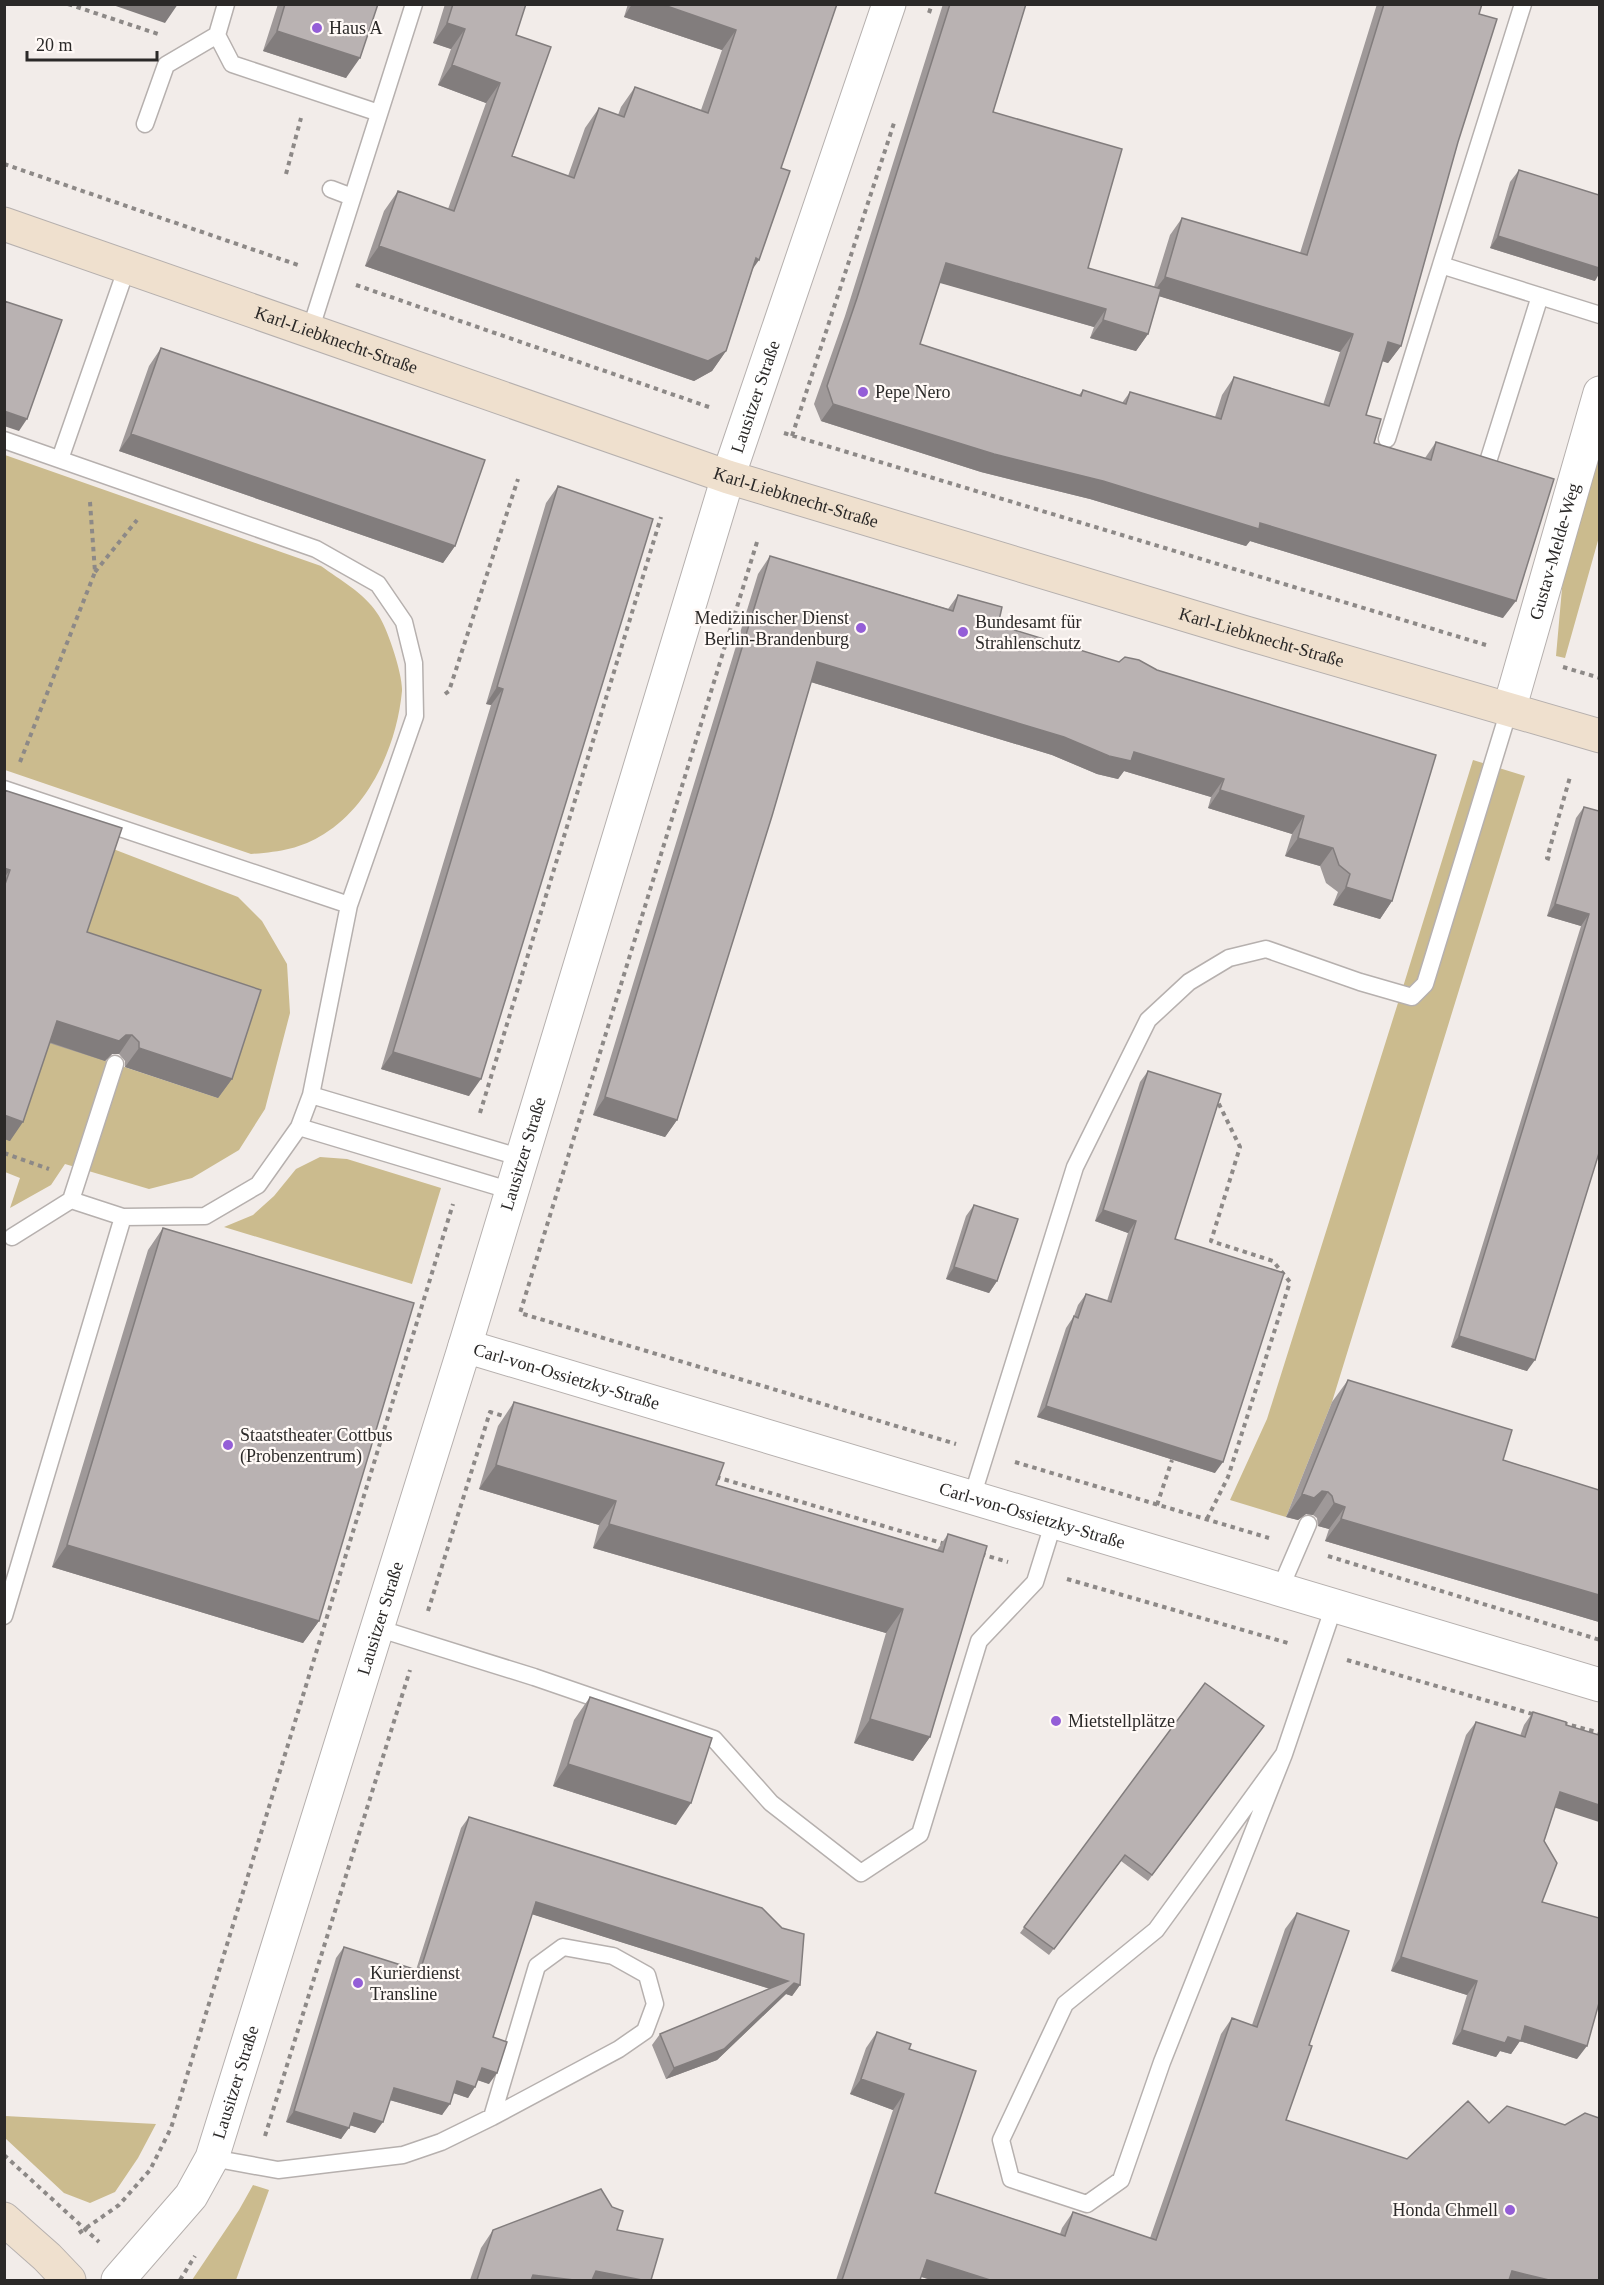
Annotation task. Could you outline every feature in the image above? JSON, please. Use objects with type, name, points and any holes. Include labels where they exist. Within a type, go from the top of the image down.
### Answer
[{"type":"main road","name":"Karl-Liebknecht-Straße","points":[[4,224],[728,477],[1599,736]]},
{"type":"main road","points":[[4,2219],[69,2280]]},
{"type":"street","name":"Lausitzer Straße","points":[[123,2275],[191,2196],[212,2158],[465,1346],[728,477],[889,4]]},
{"type":"street","name":"Gustav-Melde-Weg","points":[[1509,710],[1599,393]]},
{"type":"street","name":"Carl-von-Ossietzky-Straße","points":[[465,1346],[1599,1686]]},
{"type":"lane","points":[[145,124],[166,65],[217,35],[226,4]]},
{"type":"lane","points":[[310,331],[414,4]]},
{"type":"lane","points":[[1387,439],[1523,4]]},
{"type":"lane","points":[[217,35],[232,64],[379,113]]},
{"type":"lane","points":[[331,189],[352,196]]},
{"type":"lane","points":[[1441,265],[1599,315]]},
{"type":"lane","points":[[60,459],[127,267]]},
{"type":"lane","points":[[1486,468],[1540,296]]},
{"type":"lane","points":[[4,440],[316,549],[378,584],[404,622],[414,663],[415,716],[349,905],[311,1095],[299,1127],[258,1185],[205,1216],[123,1217],[71,1200]]},
{"type":"lane","points":[[972,1497],[1075,1167],[1148,1020],[1189,982],[1229,958],[1266,949],[1360,982],[1412,997],[1425,984],[1509,710]]},
{"type":"lane","points":[[8,790],[349,905]]},
{"type":"lane","points":[[12,1237],[71,1200],[115,1064]]},
{"type":"lane","points":[[311,1095],[522,1158]]},
{"type":"lane","points":[[299,1127],[512,1191]]},
{"type":"lane","points":[[4,1616],[123,1217]]},
{"type":"lane","points":[[377,1628],[500,1666],[714,1739],[771,1803],[861,1873],[920,1834],[979,1641],[1035,1581],[1054,1521]]},
{"type":"lane","points":[[1280,1589],[1308,1524]]},
{"type":"lane","points":[[1284,1754],[1156,1930],[1065,2004],[1000,2140],[1011,2179],[1087,2204],[1121,2181],[1162,2062],[1284,1754],[1334,1606]]},
{"type":"lane","points":[[212,2158],[278,2170],[403,2155],[441,2142],[492,2117],[620,2049],[645,2031],[655,2004],[647,1975],[613,1956],[563,1947],[537,1966],[492,2117]]},
{"type":"path","points":[[68,4],[197,47]]},
{"type":"path","points":[[928,16],[932,4]]},
{"type":"path","points":[[286,174],[301,117],[300,87]]},
{"type":"path","points":[[792,436],[895,118]]},
{"type":"path","points":[[4,164],[792,436],[1442,633],[1599,678]]},
{"type":"path","points":[[87,469],[95,572]]},
{"type":"path","points":[[415,716],[449,691],[518,479]]},
{"type":"path","points":[[8,790],[95,572],[158,494]]},
{"type":"path","points":[[471,1143],[661,517]]},
{"type":"path","points":[[757,542],[520,1313],[1207,1519],[1599,1640]]},
{"type":"path","points":[[1550,859],[1546,858],[1570,777]]},
{"type":"path","points":[[1207,1519],[1228,1478],[1290,1282],[1273,1261],[1211,1241],[1240,1147],[1214,1094]]},
{"type":"path","points":[[4,1153],[53,1170],[71,1200]]},
{"type":"path","points":[[47,2257],[119,2205],[150,2170],[171,2128],[462,1175]]},
{"type":"path","points":[[1157,1505],[1172,1460]]},
{"type":"path","points":[[4,2155],[85,2229],[123,2275]]},
{"type":"shaded area","points":[[1599,445],[1599,537],[1565,658],[1556,656],[1564,566]]},
{"type":"shaded area","points":[[5,455],[321,566],[351,587],[372,606],[390,639],[402,691],[394,732],[379,772],[368,790],[341,822],[324,834],[298,846],[280,851],[251,854],[5,770]]},
{"type":"shaded area","points":[[1473,760],[1525,776],[1332,1402],[1286,1517],[1230,1500],[1267,1419]]},
{"type":"shaded area","points":[[108,847],[238,897],[262,921],[287,964],[290,1013],[265,1109],[239,1150],[192,1178],[149,1189],[65,1164],[51,1185],[10,1208],[20,1178],[5,1172],[5,1139],[43,1040],[218,1098],[73,951]]},
{"type":"shaded area","points":[[320,1157],[347,1159],[441,1188],[412,1284],[224,1227],[253,1215],[274,1196],[296,1169]]},
{"type":"shaded area","points":[[5,2116],[156,2124],[138,2158],[115,2192],[90,2203],[64,2193],[5,2138]]},
{"type":"shaded area","points":[[253,2185],[269,2190],[236,2280],[192,2280],[239,2210]]},
{"type":"building","points":[[285,4],[378,4],[360,58],[277,31]]},
{"type":"building","points":[[453,4],[526,4],[516,35],[551,47],[512,156],[574,178],[599,108],[624,117],[635,87],[708,113],[736,30],[661,4],[837,4],[781,168],[790,171],[759,260],[756,258],[726,351],[708,361],[379,246],[398,191],[454,211],[500,83],[452,65],[465,29],[447,23]]},
{"type":"building","points":[[950,4],[1026,4],[993,112],[1122,149],[1088,268],[1161,289],[1148,334],[1103,320],[1106,309],[946,263],[920,344],[1081,396],[1083,390],[1126,404],[1130,392],[1221,419],[1234,377],[1329,406],[1353,334],[1165,277],[1182,218],[1307,255],[1384,4],[1482,4],[1479,14],[1497,19],[1458,142],[1401,346],[1388,342],[1366,415],[1381,419],[1374,443],[1431,460],[1436,442],[1554,479],[1516,601],[1260,523],[1259,529],[1103,481],[994,454],[833,404],[827,386]]},
{"type":"building","points":[[1519,170],[1599,195],[1599,268],[1498,236]]},
{"type":"building","points":[[4,301],[62,320],[27,419],[4,411]]},
{"type":"building","points":[[161,348],[485,460],[455,546],[131,434]]},
{"type":"building","points":[[558,486],[653,519],[481,1079],[393,1052],[503,689],[497,687]]},
{"type":"building","points":[[770,556],[953,611],[958,595],[1002,607],[998,625],[1119,662],[1125,657],[1139,660],[1157,670],[1436,755],[1392,901],[1346,887],[1350,874],[1339,865],[1333,848],[1298,838],[1304,816],[1220,790],[1224,779],[1134,752],[1131,761],[1109,756],[1064,737],[817,662],[772,816],[677,1120],[605,1097]]},
{"type":"building","points":[[4,790],[122,828],[87,932],[261,990],[232,1079],[139,1048],[139,1042],[132,1035],[126,1035],[119,1041],[57,1021],[23,1122],[4,1115],[4,887],[10,870],[4,868]]},
{"type":"building","points":[[1584,807],[1599,811],[1599,1153],[1535,1360],[1459,1336],[1589,914],[1555,904]]},
{"type":"building","points":[[1148,1071],[1221,1094],[1175,1239],[1284,1273],[1223,1462],[1046,1406],[1074,1316],[1078,1318],[1086,1294],[1111,1302],[1136,1221],[1103,1210]]},
{"type":"building","points":[[974,1205],[1018,1219],[997,1281],[954,1267]]},
{"type":"building","points":[[163,1228],[414,1303],[319,1621],[67,1545]]},
{"type":"building","points":[[1348,1380],[1512,1430],[1503,1460],[1599,1490],[1599,1595],[1341,1519],[1345,1507],[1334,1503],[1328,1492],[1322,1491],[1314,1498],[1302,1494]]},
{"type":"building","points":[[514,1402],[724,1463],[716,1485],[943,1552],[948,1534],[987,1546],[930,1737],[870,1719],[903,1609],[609,1524],[616,1501],[496,1465]]},
{"type":"building","points":[[1205,1683],[1264,1726],[1152,1875],[1125,1855],[1054,1949],[1024,1927]]},
{"type":"building","points":[[590,1697],[712,1738],[691,1803],[568,1764]]},
{"type":"building","points":[[1533,1712],[1599,1735],[1599,1805],[1560,1792],[1544,1841],[1557,1863],[1542,1902],[1599,1918],[1599,2003],[1587,2046],[1525,2026],[1521,2041],[1508,2037],[1505,2043],[1462,2030],[1477,1981],[1401,1957],[1476,1722],[1525,1737]]},
{"type":"building","points":[[469,1817],[762,1908],[782,1928],[804,1934],[800,1985],[794,1983],[724,2049],[674,2068],[660,2034],[788,1981],[536,1902],[493,2037],[507,2042],[497,2073],[482,2068],[475,2087],[457,2081],[450,2104],[394,2088],[383,2122],[354,2113],[349,2128],[294,2111],[344,1947],[420,1971]]},
{"type":"building","points":[[1297,1913],[1349,1931],[1309,2045],[1312,2046],[1286,2120],[1407,2159],[1468,2101],[1489,2123],[1507,2106],[1565,2125],[1585,2113],[1599,2118],[1599,2280],[1549,2280],[1512,2271],[1509,2280],[990,2280],[927,2260],[920,2280],[842,2280],[904,2094],[861,2079],[877,2032],[911,2044],[909,2049],[976,2071],[935,2193],[1065,2236],[1073,2212],[1156,2240],[1232,2018],[1257,2027]]},
{"type":"building","points":[[601,2189],[612,2207],[623,2211],[617,2230],[663,2239],[651,2280],[596,2271],[592,2280],[533,2275],[531,2280],[477,2280],[493,2230]]},
{"type":"place","name":"Haus A","points":[[317,28]]},
{"type":"place","name":"Pepe Nero","points":[[863,392]]},
{"type":"place","name":"Medizinischer Dienst Berlin-Brandenburg","points":[[861,628]]},
{"type":"place","name":"Bundesamt für Strahlenschutz","points":[[963,632]]},
{"type":"place","name":"Staatstheater Cottbus (Probenzentrum)","points":[[228,1445]]},
{"type":"place","name":"Mietstellplätze","points":[[1056,1721]]},
{"type":"place","name":"Kurierdienst Transline","points":[[358,1983]]},
{"type":"place","name":"Honda Chmell","points":[[1510,2210]]}]
